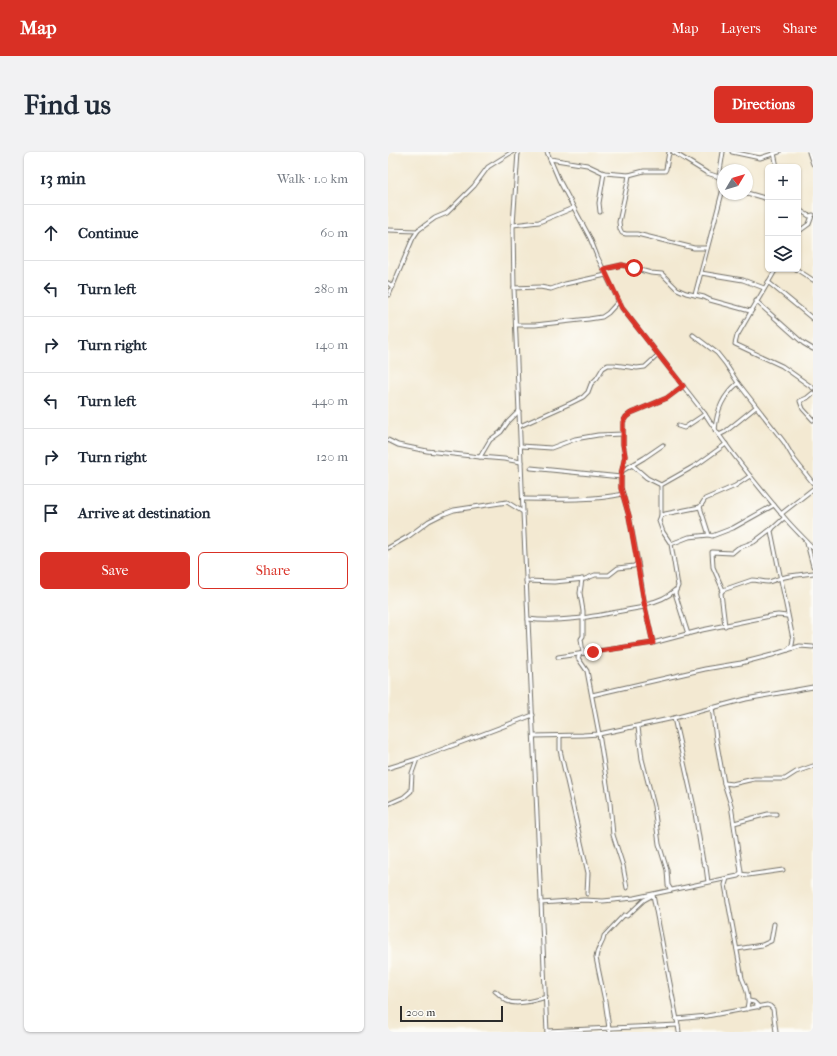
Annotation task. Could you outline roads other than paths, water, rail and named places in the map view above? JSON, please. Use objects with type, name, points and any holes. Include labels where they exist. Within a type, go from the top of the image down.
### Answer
[{"type":"street","points":[[388,230],[417,231],[435,218],[447,213],[474,186],[488,167],[512,152]]},
{"type":"street","points":[[518,152],[513,225],[514,288],[547,1032],[610,1030],[678,1025]]},
{"type":"street","points":[[547,152],[559,180],[590,238],[606,275],[619,301],[631,320],[705,414],[715,430],[750,476],[784,518],[813,548]]},
{"type":"street","points":[[550,159],[587,165],[604,173],[629,175],[644,171],[665,171],[670,152]]},
{"type":"street","points":[[673,152],[707,173],[717,176]]},
{"type":"street","points":[[721,164],[723,152]]},
{"type":"street","points":[[732,152],[760,158],[779,152]]},
{"type":"street","points":[[809,152],[813,164]]},
{"type":"street","points":[[774,153],[776,164]]},
{"type":"street","points":[[600,212],[599,203],[604,173]]},
{"type":"street","points":[[629,175],[619,222],[622,233],[637,234],[694,248],[707,248]]},
{"type":"street","points":[[753,195],[765,198]]},
{"type":"street","points":[[695,296],[720,200]]},
{"type":"street","points":[[513,225],[539,222],[573,208]]},
{"type":"street","points":[[801,211],[812,216],[809,224],[801,230]]},
{"type":"street","points":[[389,294],[413,238],[419,229]]},
{"type":"street","points":[[604,269],[622,265],[651,273],[662,274],[677,289],[686,293],[741,309],[752,310]]},
{"type":"street","points":[[774,272],[756,301],[737,336],[735,344],[782,366],[813,388]]},
{"type":"street","points":[[801,272],[813,280]]},
{"type":"street","points":[[701,273],[743,280],[764,288]]},
{"type":"street","points":[[514,288],[540,287],[551,289],[606,275]]},
{"type":"street","points":[[768,282],[813,319]]},
{"type":"street","points":[[388,283],[393,287]]},
{"type":"street","points":[[516,325],[535,325],[602,317],[619,301]]},
{"type":"street","points":[[756,301],[803,343],[813,349]]},
{"type":"street","points":[[693,335],[716,353],[725,363],[738,383],[784,442],[794,459],[813,483]]},
{"type":"street","points":[[520,426],[583,397],[588,392],[591,384],[603,368],[608,365],[637,368],[645,367],[658,355]]},
{"type":"street","points":[[715,430],[716,416],[725,396],[738,383]]},
{"type":"street","points":[[653,643],[629,516],[621,488],[621,477],[625,456],[623,444],[623,422],[631,413],[667,398],[683,386]]},
{"type":"street","points":[[813,393],[800,401],[803,409],[813,420]]},
{"type":"street","points":[[719,434],[725,432],[756,407]]},
{"type":"street","points":[[480,457],[490,440],[502,432],[508,422],[519,411]]},
{"type":"street","points":[[678,426],[684,428],[705,414]]},
{"type":"street","points":[[521,446],[551,448],[598,435],[623,434]]},
{"type":"street","points":[[388,440],[398,445],[427,451],[504,458],[521,462]]},
{"type":"street","points":[[661,485],[698,464],[726,444]]},
{"type":"street","points":[[622,471],[663,445]]},
{"type":"street","points":[[632,465],[647,478],[661,485]]},
{"type":"street","points":[[531,468],[621,477]]},
{"type":"street","points":[[661,516],[700,507],[705,499],[735,486],[750,476]]},
{"type":"street","points":[[661,485],[661,516],[659,521],[670,544],[678,581],[678,586],[675,593],[688,634]]},
{"type":"street","points":[[781,514],[813,489]]},
{"type":"street","points":[[523,499],[594,498],[612,497],[623,494]]},
{"type":"street","points":[[388,548],[409,536],[428,521],[441,514],[454,510],[507,502],[523,512]]},
{"type":"street","points":[[670,544],[690,537],[717,535],[733,528],[774,505]]},
{"type":"street","points":[[700,507],[709,535]]},
{"type":"street","points":[[725,626],[721,593],[723,590],[713,567],[712,552],[732,553],[738,548],[754,542],[784,518]]},
{"type":"street","points":[[773,528],[771,531],[787,616],[793,639],[792,645],[788,650]]},
{"type":"street","points":[[807,541],[813,566]]},
{"type":"street","points":[[526,581],[554,582],[582,579],[595,575],[609,575],[618,568],[634,566],[638,563]]},
{"type":"street","points":[[723,590],[752,580],[768,582],[781,578],[813,573]]},
{"type":"street","points":[[582,579],[580,593],[583,636],[581,639],[581,654],[578,658],[587,671],[610,803],[613,835],[623,866],[627,888]]},
{"type":"street","points":[[528,619],[554,620],[582,617],[645,605],[672,594],[676,589]]},
{"type":"street","points":[[558,657],[653,643],[770,616],[787,616]]},
{"type":"street","points":[[793,639],[800,646]]},
{"type":"street","points":[[592,695],[705,669],[741,663],[800,646],[813,648]]},
{"type":"street","points":[[534,736],[599,734],[638,727],[746,699],[813,687]]},
{"type":"street","points":[[712,707],[724,783],[731,805],[741,872],[740,874]]},
{"type":"street","points":[[388,768],[443,750],[533,715]]},
{"type":"street","points":[[674,718],[694,807],[703,862],[706,867],[708,882]]},
{"type":"street","points":[[638,727],[642,759],[654,806],[658,844],[666,870],[668,885],[671,890]]},
{"type":"street","points":[[560,736],[560,750],[588,873],[587,894]]},
{"type":"street","points":[[388,804],[411,791],[412,773],[417,758]]},
{"type":"street","points":[[724,783],[732,784],[754,779],[785,779],[796,772],[813,766]]},
{"type":"street","points":[[734,823],[768,814],[776,814]]},
{"type":"street","points":[[541,903],[584,900],[603,902],[634,898],[740,874],[748,875],[783,870]]},
{"type":"street","points":[[727,878],[725,885],[742,978],[746,985],[749,1001],[747,1009]]},
{"type":"street","points":[[653,894],[679,1032]]},
{"type":"street","points":[[610,1030],[596,958],[596,951],[604,940],[604,936],[620,918],[624,915],[627,916],[644,900],[653,894]]},
{"type":"street","points":[[737,949],[762,945],[771,941],[774,924]]},
{"type":"street","points":[[495,991],[508,1001],[512,1002],[530,1002],[546,998]]},
{"type":"street","points":[[749,1001],[754,1002],[759,1007]]},
{"type":"street","points":[[676,1019],[707,1016],[770,1006],[773,1009],[776,1032]]}]
